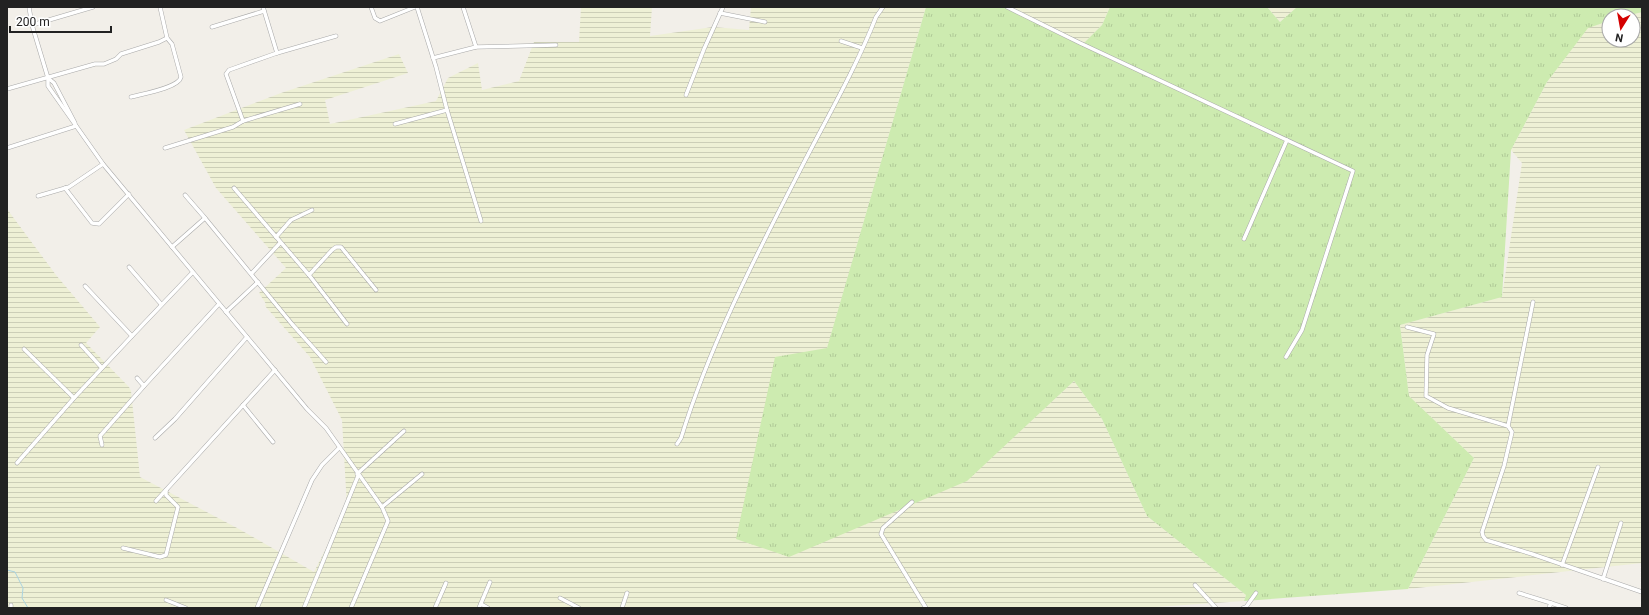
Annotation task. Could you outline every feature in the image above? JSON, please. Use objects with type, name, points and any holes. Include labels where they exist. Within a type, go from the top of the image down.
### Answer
[{"type":"street","points":[[29,7],[32,25],[48,78],[48,86],[76,126],[103,164],[192,273],[326,428],[357,475],[382,507],[388,522],[351,608]]},
{"type":"street","points":[[32,25],[84,8],[93,7]]},
{"type":"street","points":[[131,97],[178,83],[181,77],[172,44],[167,38],[160,7]]},
{"type":"street","points":[[371,7],[375,18],[380,21],[416,7],[482,220]]},
{"type":"street","points":[[463,7],[476,48]]},
{"type":"street","points":[[686,95],[704,49],[723,7]]},
{"type":"street","points":[[677,444],[681,438],[703,374],[769,229],[882,7]]},
{"type":"street","points":[[1007,7],[1353,171],[1302,330],[1286,357]]},
{"type":"street","points":[[212,26],[264,9],[278,53]]},
{"type":"street","points":[[720,13],[765,22]]},
{"type":"street","points":[[243,121],[226,74],[236,66],[336,36]]},
{"type":"street","points":[[7,89],[95,64],[104,64],[116,59],[121,54],[167,38]]},
{"type":"street","points":[[841,41],[862,48]]},
{"type":"street","points":[[433,58],[476,48],[556,45]]},
{"type":"street","points":[[48,78],[54,83],[76,126]]},
{"type":"street","points":[[165,148],[233,127],[243,121],[300,104]]},
{"type":"street","points":[[396,124],[447,110]]},
{"type":"street","points":[[7,148],[76,126]]},
{"type":"street","points":[[1244,238],[1287,140]]},
{"type":"street","points":[[38,196],[65,188],[103,164]]},
{"type":"street","points":[[65,188],[92,223],[96,225],[99,224],[129,194]]},
{"type":"street","points":[[234,188],[309,275],[347,324]]},
{"type":"street","points":[[185,195],[326,362]]},
{"type":"street","points":[[276,237],[291,220],[312,210]]},
{"type":"street","points":[[172,247],[205,218]]},
{"type":"street","points":[[252,273],[280,243]]},
{"type":"street","points":[[309,275],[332,250],[336,247],[341,247],[376,290]]},
{"type":"street","points":[[129,267],[161,304]]},
{"type":"street","points":[[17,463],[74,398],[161,304],[192,273]]},
{"type":"street","points":[[226,312],[258,282]]},
{"type":"street","points":[[85,286],[132,336]]},
{"type":"street","points":[[1508,426],[1533,302]]},
{"type":"street","points":[[102,445],[100,436],[219,304]]},
{"type":"street","points":[[1407,327],[1434,334],[1427,355],[1426,396],[1448,408],[1508,426],[1512,432],[1504,466],[1482,532],[1486,540],[1642,592]]},
{"type":"street","points":[[155,438],[174,419],[247,337]]},
{"type":"street","points":[[81,345],[102,368]]},
{"type":"street","points":[[24,349],[74,398]]},
{"type":"street","points":[[156,501],[275,370]]},
{"type":"street","points":[[138,378],[144,386]]},
{"type":"street","points":[[243,405],[273,442]]},
{"type":"street","points":[[304,608],[357,475],[404,431]]},
{"type":"street","points":[[257,608],[312,480],[322,465],[339,448]]},
{"type":"street","points":[[1562,565],[1598,468]]},
{"type":"street","points":[[382,507],[422,474]]},
{"type":"street","points":[[123,548],[160,557],[166,555],[178,507],[166,495],[166,490]]},
{"type":"street","points":[[912,502],[883,528],[881,534],[926,608]]},
{"type":"street","points":[[1604,579],[1621,523]]},
{"type":"street","points":[[488,608],[480,606],[490,582]]},
{"type":"street","points":[[435,608],[446,583]]},
{"type":"street","points":[[1195,585],[1216,608]]},
{"type":"street","points":[[622,608],[627,593]]},
{"type":"street","points":[[1243,608],[1246,607],[1256,593]]},
{"type":"street","points":[[1519,593],[1566,608]]},
{"type":"street","points":[[560,598],[579,608]]},
{"type":"street","points":[[166,600],[186,608]]},
{"type":"street","points":[[1549,608],[1551,603]]},
{"type":"green space","points":[[581,7],[652,7],[650,36],[713,27],[749,30],[751,7],[926,7],[827,349],[966,481],[1074,381],[1102,419],[1147,516],[1246,595],[1244,601],[1141,608],[7,608],[7,209],[56,275],[100,327],[86,343],[129,387],[131,391],[140,477],[239,529],[314,572],[347,507],[342,420],[310,357],[265,306],[266,304],[259,293],[286,268],[216,188],[184,130],[281,93],[399,54],[408,73],[325,100],[330,124],[436,101],[448,78],[478,63],[482,90],[519,81],[534,42],[579,42]]},
{"type":"green space","points":[[926,7],[1010,7],[1084,43],[1102,25],[1110,7],[1267,7],[1280,22],[1297,7],[1642,7],[1641,12],[1641,8],[1601,8],[1601,24],[1588,28],[1547,82],[1511,150],[1502,297],[1400,325],[1409,396],[1474,458],[1408,589],[1244,601],[1246,595],[1147,516],[1102,419],[1074,381],[967,481],[789,557],[736,539],[775,357],[827,348]]},
{"type":"green space","points":[[1010,7],[1110,7],[1102,25],[1084,43]]},
{"type":"green space","points":[[1267,7],[1297,7],[1280,22]]},
{"type":"green space","points":[[1641,12],[1642,563],[1408,589],[1474,458],[1409,396],[1400,325],[1502,297],[1522,163],[1511,150],[1547,82],[1588,27],[1601,23],[1601,48],[1641,48]]},
{"type":"waterway","points":[[7,570],[15,572],[23,588],[22,598],[28,608]]}]
